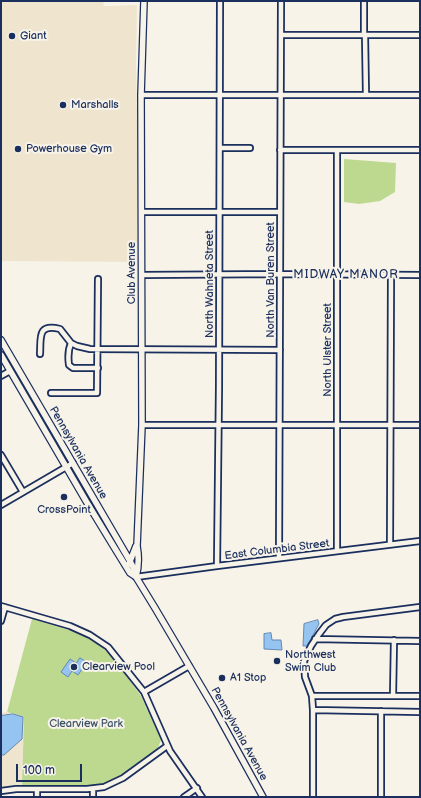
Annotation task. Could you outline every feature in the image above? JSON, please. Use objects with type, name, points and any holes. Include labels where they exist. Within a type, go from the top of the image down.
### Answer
[{"type":"street","name":"Club Avenue","points":[[136,577],[139,562],[137,546],[142,425],[142,95],[144,1]]},
{"type":"street","name":"North Wahneta Street","points":[[217,566],[220,1]]},
{"type":"street","name":"North Van Buren Street","points":[[279,558],[281,1]]},
{"type":"street","points":[[364,1],[366,95]]},
{"type":"street","points":[[281,35],[420,35]]},
{"type":"street","points":[[142,95],[420,95]]},
{"type":"street","points":[[220,148],[250,148]]},
{"type":"street","points":[[280,150],[420,150]]},
{"type":"street","name":"North Ulster Street","points":[[337,150],[337,551]]},
{"type":"street","points":[[142,212],[280,212]]},
{"type":"street","points":[[142,275],[420,275]]},
{"type":"street","points":[[390,544],[391,275]]},
{"type":"street","points":[[51,393],[97,393],[98,279]]},
{"type":"street","points":[[40,354],[42,332],[50,327],[60,329],[71,343],[84,348],[141,350],[280,350]]},
{"type":"street","name":"Pennsylvania Avenue","points":[[1,340],[130,561],[136,577],[214,708],[263,797]]},
{"type":"street","points":[[71,343],[68,362],[70,367],[98,368]]},
{"type":"street","name":"Pennsylvania Avenue","points":[[1,355],[130,573],[136,577]]},
{"type":"street","points":[[1,376],[10,371]]},
{"type":"street","points":[[142,425],[420,425]]},
{"type":"street","points":[[1,455],[23,492]]},
{"type":"street","points":[[1,505],[73,463]]},
{"type":"street","name":"East Columbia Street","points":[[136,577],[420,541]]},
{"type":"street","name":"Club Avenue","points":[[127,568],[137,546]]},
{"type":"street","points":[[1,621],[3,607],[70,626],[95,638],[112,651],[144,692],[173,757],[197,788],[202,797]]},
{"type":"street","points":[[313,797],[313,710],[312,696],[305,677],[304,661],[307,653],[322,629],[335,620],[352,616],[420,607]]},
{"type":"street","points":[[316,639],[420,641]]},
{"type":"street","points":[[393,696],[394,640]]},
{"type":"street","points":[[144,692],[189,666]]},
{"type":"street","points":[[312,696],[420,696]]},
{"type":"street","points":[[313,710],[420,712]]},
{"type":"street","points":[[381,711],[381,797]]},
{"type":"street","points":[[1,790],[93,789],[104,787],[120,780],[167,746]]},
{"type":"street","points":[[184,797],[197,788]]},
{"type":"street","points":[[37,789],[37,797]]},
{"type":"street","points":[[93,789],[93,797]]},
{"type":"shaded area","points":[[1,1],[103,1],[104,6],[137,5],[137,262],[1,261]]},
{"type":"shaded area","points":[[7,712],[24,717],[22,786],[1,788],[1,713]]},
{"type":"green space","points":[[344,159],[396,163],[395,192],[380,201],[359,204],[344,202]]},
{"type":"green space","name":"Clearview Park","points":[[32,619],[82,634],[98,644],[107,652],[141,696],[161,740],[158,748],[119,776],[103,784],[87,786],[22,786],[24,717],[7,712]]},
{"type":"water","points":[[318,620],[319,624],[307,646],[303,646],[304,624]]},
{"type":"water","points":[[271,633],[272,640],[281,640],[282,650],[264,649],[264,634]]},
{"type":"water","name":"Clearview Pool","points":[[80,658],[87,662],[78,675],[72,671],[68,677],[61,672],[70,659],[76,663]]},
{"type":"water","points":[[13,714],[23,717],[22,739],[4,755],[1,755],[1,716]]},
{"type":"place","name":"Giant","points":[[12,36]]},
{"type":"place","name":"Marshalls","points":[[63,105]]},
{"type":"place","name":"Powerhouse Gym","points":[[18,149]]},
{"type":"place","name":"CrossPoint","points":[[64,497]]},
{"type":"place","name":"Northwest Swim Club","points":[[277,661]]},
{"type":"place","name":"Clearview Pool","points":[[74,667]]},
{"type":"place","name":"A1 Stop","points":[[222,678]]},
{"type":"district","name":"MIDWAY MANOR","points":[[346,275]]}]
